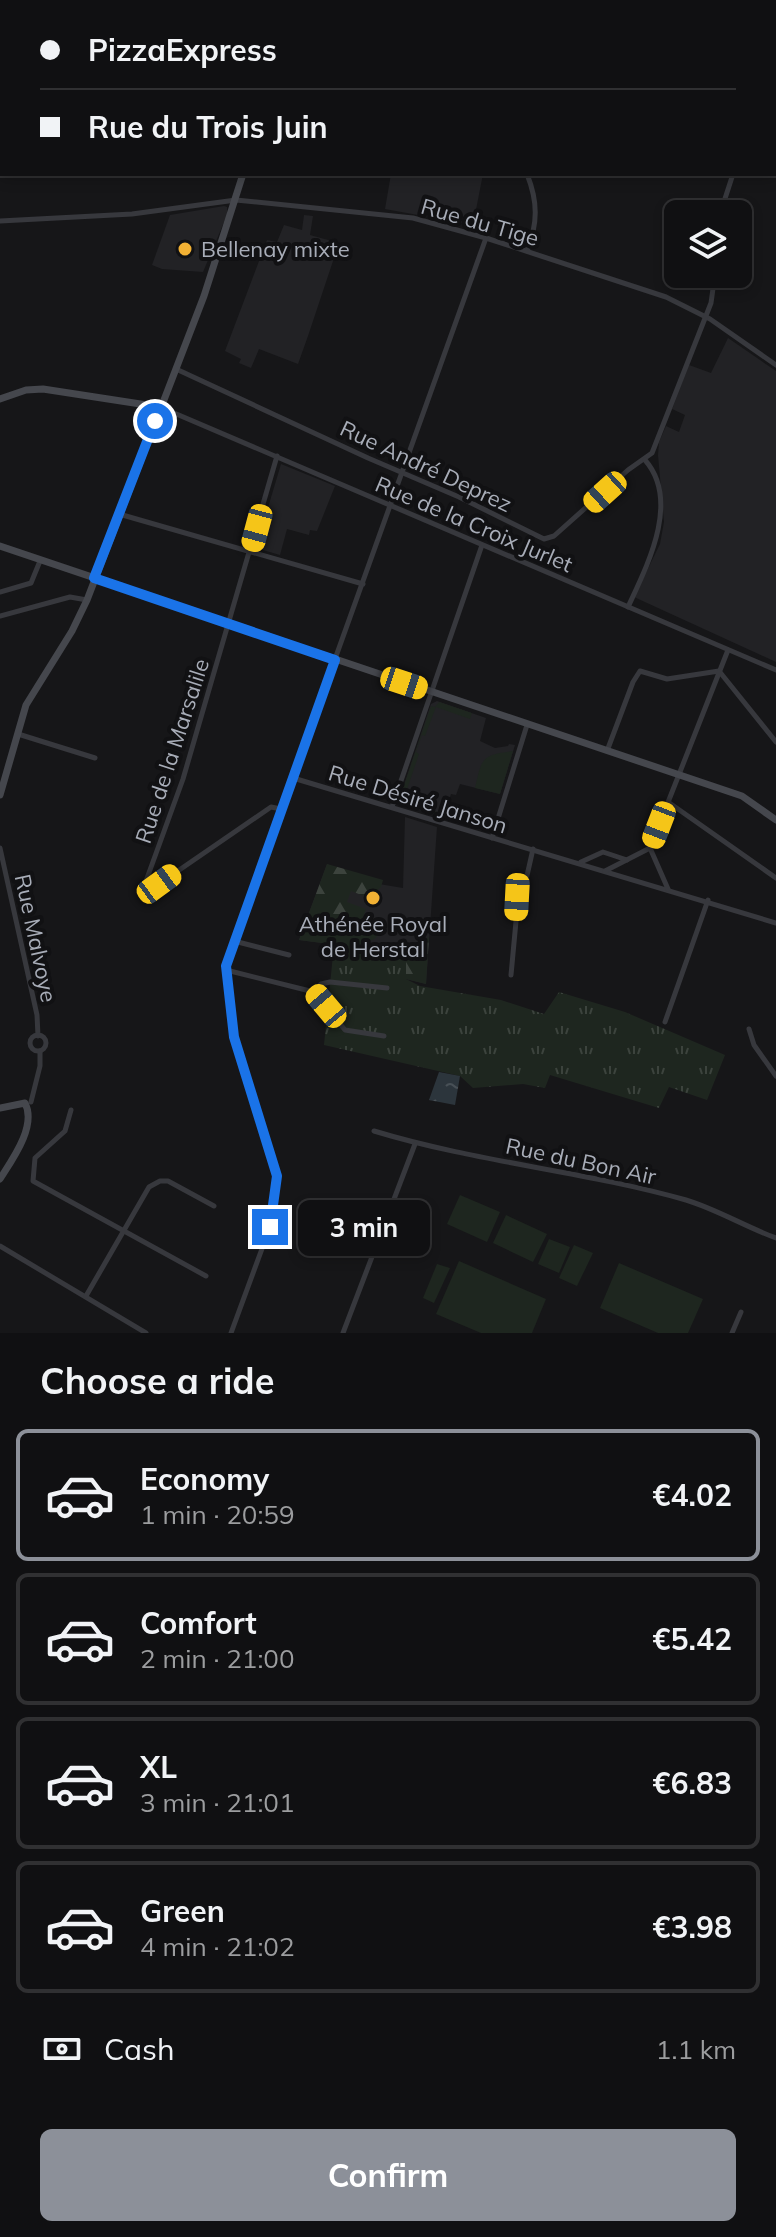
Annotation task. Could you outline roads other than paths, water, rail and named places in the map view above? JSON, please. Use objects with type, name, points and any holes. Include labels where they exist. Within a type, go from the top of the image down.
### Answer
[{"type":"street","points":[[0,795],[26,705],[72,631],[87,600],[176,369],[242,176]]},
{"type":"street","points":[[527,251],[537,217],[528,176]]},
{"type":"street","points":[[725,200],[732,176]]},
{"type":"street","name":"Rue du Tige","points":[[0,221],[132,214],[236,200],[413,218],[486,238],[666,297],[705,316],[776,365]]},
{"type":"street","points":[[231,1333],[270,1227],[277,1176],[234,1037],[226,970],[486,238]]},
{"type":"street","points":[[628,607],[654,548],[659,523],[659,485],[654,471],[645,460],[652,453],[711,303],[713,288]]},
{"type":"street","name":"Rue André Deprez","points":[[176,369],[544,539],[554,536],[628,470],[645,460]]},
{"type":"street","points":[[0,399],[26,390],[43,389],[160,407]]},
{"type":"street","name":"Rue de la Croix Jurlet","points":[[160,407],[776,670]]},
{"type":"street","name":"Rue de la Marsalile","points":[[277,456],[183,779],[146,881],[149,886],[159,884],[271,807],[281,809]]},
{"type":"street","points":[[118,514],[363,584]]},
{"type":"street","points":[[392,807],[482,545]]},
{"type":"street","points":[[0,546],[742,796],[776,820]]},
{"type":"street","points":[[0,592],[31,583],[40,561]]},
{"type":"street","points":[[0,616],[70,597],[87,600]]},
{"type":"street","points":[[605,871],[650,848],[728,650]]},
{"type":"street","points":[[719,671],[776,742]]},
{"type":"street","points":[[607,751],[637,672],[667,679],[719,671]]},
{"type":"street","points":[[492,838],[527,725]]},
{"type":"street","points":[[18,734],[95,758]]},
{"type":"street","name":"Rue Désiré Janson","points":[[293,778],[708,900],[776,923]]},
{"type":"street","points":[[668,802],[776,878]]},
{"type":"street","name":"Rue Malvoye","points":[[0,848],[37,1015],[38,1036]]},
{"type":"street","points":[[650,848],[669,889]]},
{"type":"street","name":"Rue Désiré Janson","points":[[511,975],[519,889],[526,880],[533,849]]},
{"type":"street","points":[[580,863],[603,852],[627,860]]},
{"type":"street","points":[[665,1022],[708,900]]},
{"type":"street","points":[[234,941],[289,955]]},
{"type":"street","points":[[226,970],[314,992],[345,1030],[384,1036]]},
{"type":"street","points":[[314,992],[321,984],[330,982],[387,988]]},
{"type":"street","points":[[749,1029],[754,1045],[776,1076]]},
{"type":"street","name":"Rue Malvoye","points":[[31,1102],[40,1066],[40,1051],[46,1043],[44,1038],[38,1036],[33,1038],[31,1045],[34,1050],[40,1051]]},
{"type":"street","points":[[0,1108],[25,1103],[29,1117],[16,1153],[0,1179]]},
{"type":"street","points":[[71,1110],[65,1131],[35,1158],[33,1181],[206,1276]]},
{"type":"street","name":"Rue du Bon Air","points":[[374,1131],[415,1144],[558,1171],[688,1201],[776,1238]]},
{"type":"street","points":[[343,1333],[415,1144]]},
{"type":"street","points":[[86,1296],[146,1191],[160,1181],[168,1181],[214,1206]]},
{"type":"street","points":[[0,1246],[146,1333]]},
{"type":"street","points":[[732,1333],[741,1312]]},
{"type":"water","points":[[439,1072],[460,1076],[455,1105],[429,1100]]},
{"type":"place","name":"Bellenay mixte","points":[[185,249]]},
{"type":"place","name":"Athénée Royal de Herstal","points":[[373,898]]}]
